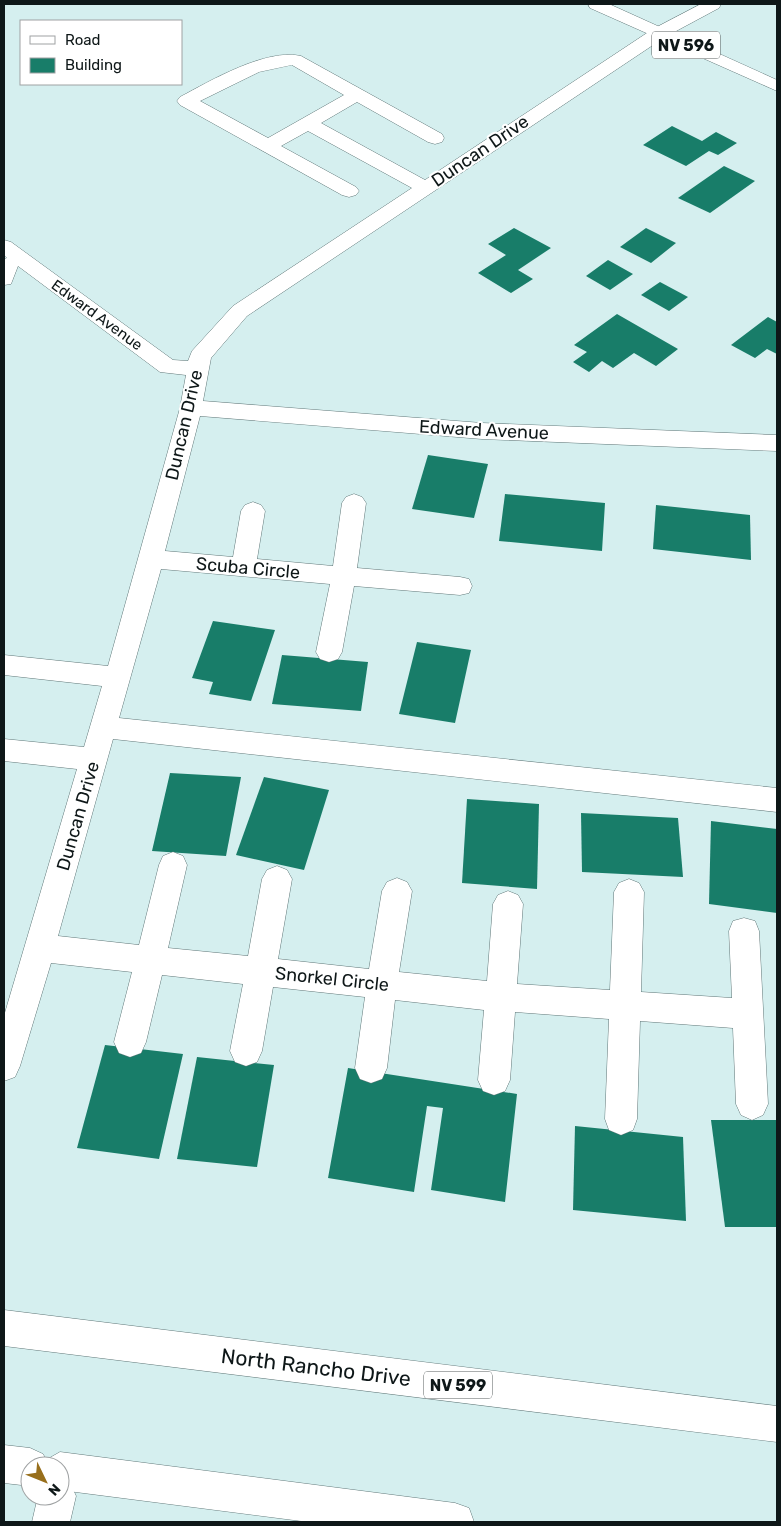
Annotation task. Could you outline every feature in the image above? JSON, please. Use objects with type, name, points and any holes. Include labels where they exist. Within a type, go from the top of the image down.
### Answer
[{"type":"street","name":"NV 596","points":[[596,4],[777,86]]},
{"type":"street","name":"Duncan Drive","points":[[4,1066],[40,948],[151,559],[191,408],[200,356],[240,311],[659,33],[713,4]]},
{"type":"street","points":[[349,191],[186,101],[244,71],[278,60],[295,60],[435,138]]},
{"type":"street","points":[[268,146],[357,95]]},
{"type":"street","points":[[325,113],[433,182]]},
{"type":"street","points":[[308,123],[433,182]]},
{"type":"street","name":"Edward Avenue","points":[[8,262],[168,367],[197,369]]},
{"type":"street","name":"Edward Avenue","points":[[191,408],[482,431],[777,443]]},
{"type":"street","points":[[329,652],[344,576],[354,503]]},
{"type":"street","points":[[243,567],[253,511]]},
{"type":"street","name":"Scuba Circle","points":[[151,559],[460,586]]},
{"type":"street","points":[[4,665],[118,677]]},
{"type":"street","points":[[103,727],[777,800]]},
{"type":"street","points":[[4,750],[94,760]]},
{"type":"street","points":[[130,1042],[173,864]]},
{"type":"street","points":[[246,1051],[277,879]]},
{"type":"street","points":[[371,1068],[397,892]]},
{"type":"street","points":[[621,1120],[629,892]]},
{"type":"street","points":[[494,1080],[508,904]]},
{"type":"street","points":[[744,931],[752,1104]]},
{"type":"street","name":"Snorkel Circle","points":[[40,948],[501,997],[624,1007],[748,1014]]},
{"type":"street","name":"North Rancho Drive","points":[[4,1328],[777,1424]]},
{"type":"street","points":[[4,1464],[20,1468]]},
{"type":"street","points":[[70,1479],[315,1512],[455,1522]]},
{"type":"street","points":[[51,1522],[52,1506]]},
{"type":"building","points":[[672,126],[702,141],[716,132],[737,143],[718,155],[709,151],[686,166],[643,145]]},
{"type":"building","points":[[724,166],[755,181],[710,213],[678,198]]},
{"type":"building","points":[[514,228],[551,248],[518,270],[533,279],[511,293],[478,273],[506,255],[488,244]]},
{"type":"building","points":[[646,228],[676,243],[651,263],[620,247]]},
{"type":"building","points":[[608,260],[633,274],[610,290],[586,276]]},
{"type":"building","points":[[660,282],[688,297],[669,311],[641,295]]},
{"type":"building","points":[[617,314],[678,349],[656,366],[634,353],[613,368],[602,361],[589,372],[573,362],[587,352],[574,345]]},
{"type":"building","points":[[768,317],[777,322],[777,354],[767,349],[755,358],[731,345]]},
{"type":"building","points":[[428,455],[488,464],[474,518],[412,509]]},
{"type":"building","points":[[505,494],[605,503],[602,551],[499,541]]},
{"type":"building","points":[[656,505],[750,515],[751,560],[653,549]]},
{"type":"building","points":[[213,621],[275,630],[251,701],[209,694],[213,682],[192,678]]},
{"type":"building","points":[[417,642],[471,650],[455,723],[399,714]]},
{"type":"building","points":[[282,655],[368,662],[361,711],[272,704]]},
{"type":"building","points":[[170,773],[241,777],[226,856],[152,851]]},
{"type":"building","points":[[264,777],[329,790],[304,870],[236,855]]},
{"type":"building","points":[[467,799],[539,804],[537,889],[462,883]]},
{"type":"building","points":[[581,813],[678,818],[683,877],[582,872]]},
{"type":"building","points":[[711,821],[777,829],[777,913],[709,904]]},
{"type":"building","points":[[105,1045],[183,1054],[159,1159],[77,1148]]},
{"type":"building","points":[[197,1057],[274,1065],[257,1167],[177,1159]]},
{"type":"building","points":[[348,1068],[517,1094],[505,1202],[431,1190],[443,1108],[427,1106],[414,1192],[328,1178]]},
{"type":"building","points":[[711,1120],[777,1120],[777,1227],[725,1227]]},
{"type":"building","points":[[575,1126],[683,1137],[686,1221],[573,1210]]}]
